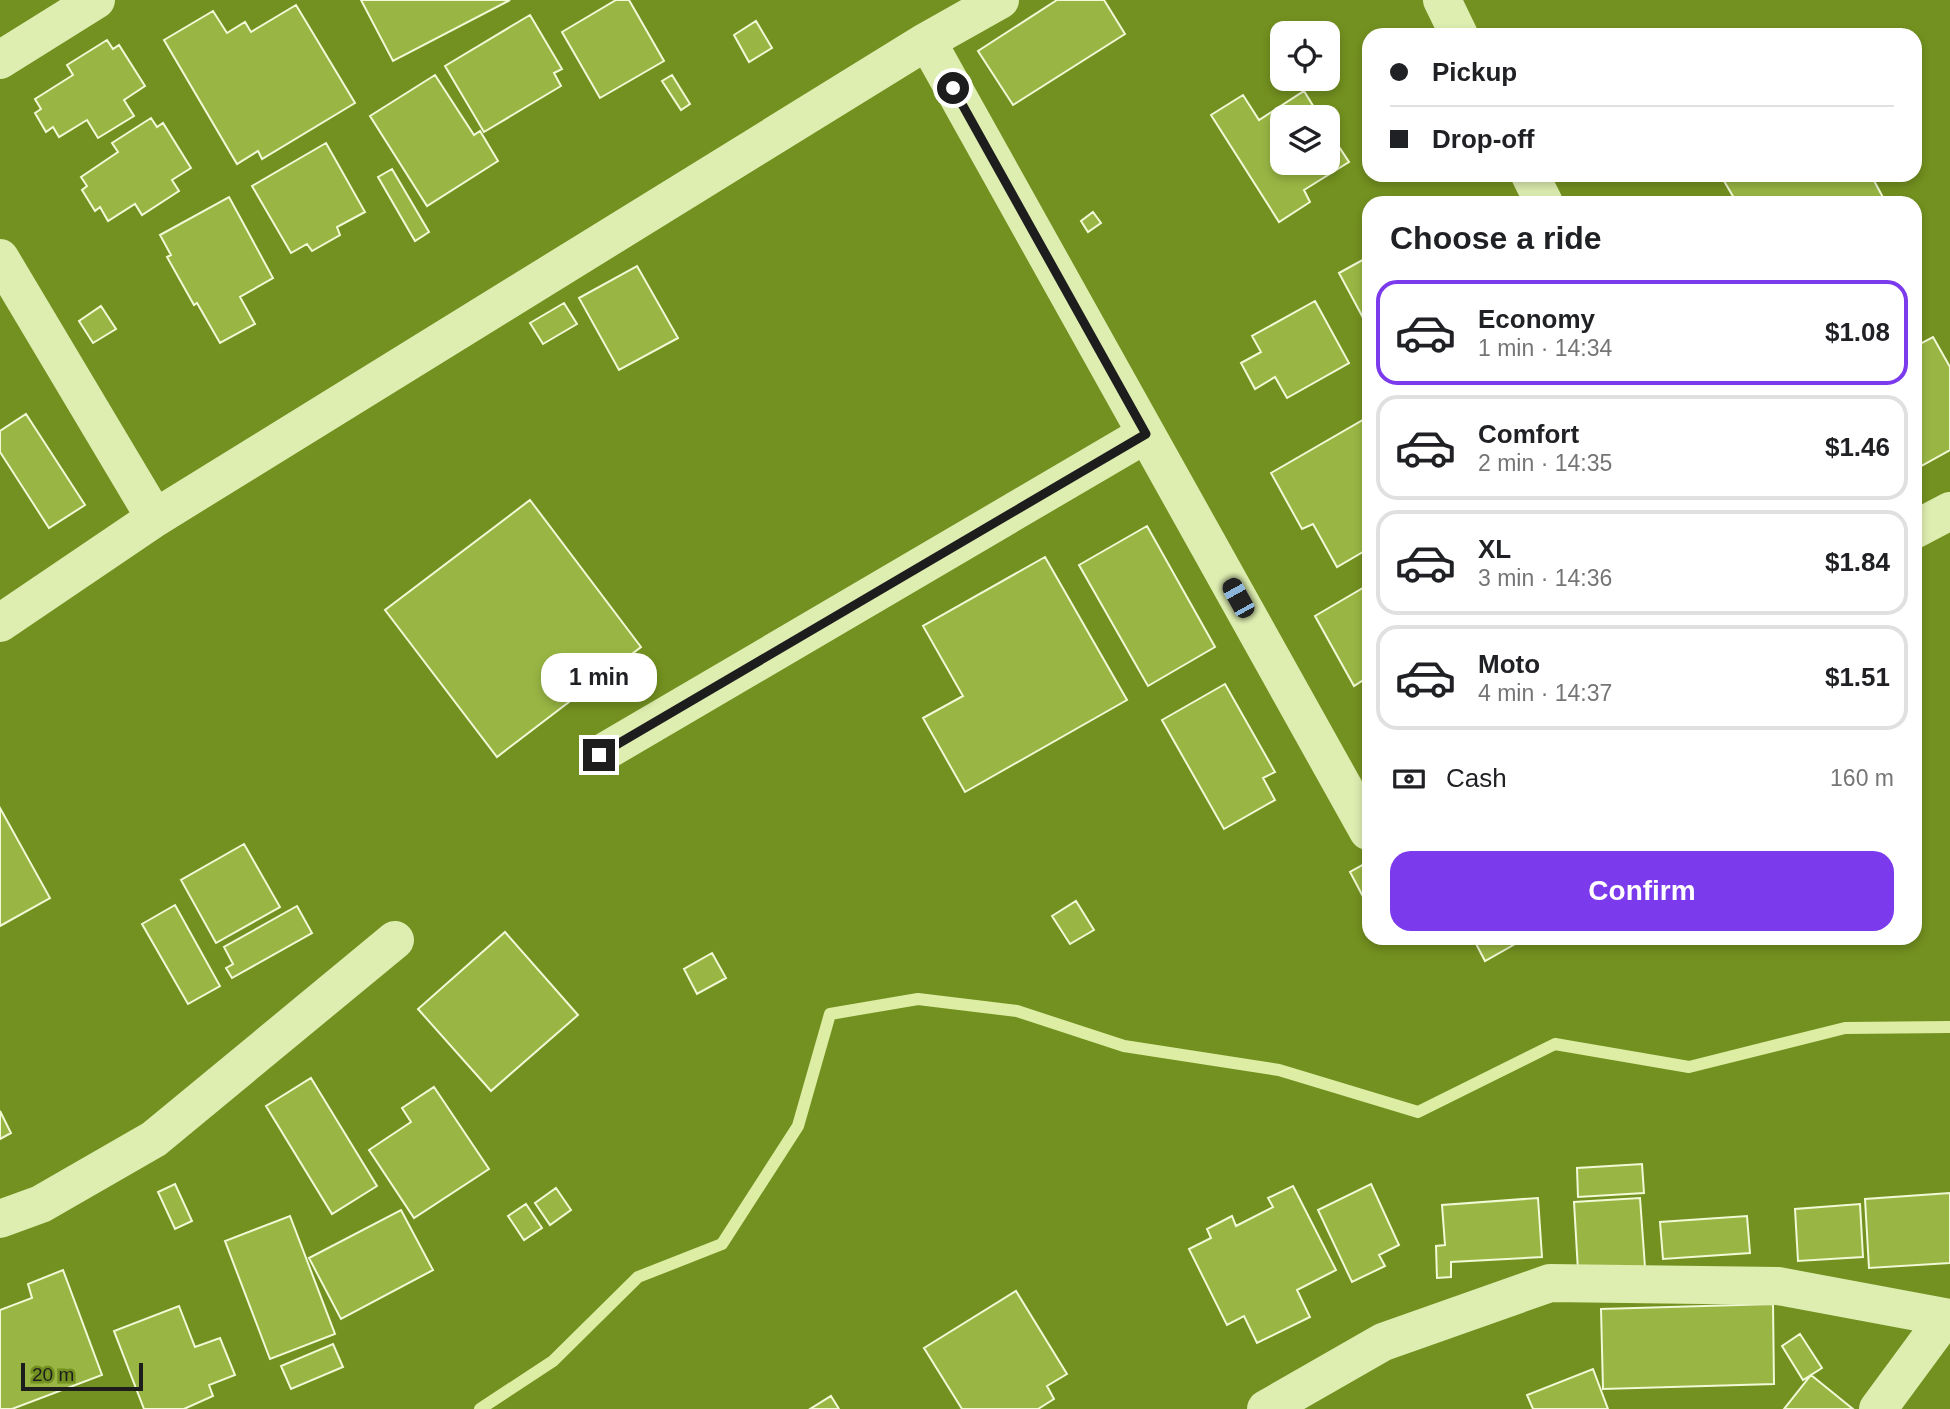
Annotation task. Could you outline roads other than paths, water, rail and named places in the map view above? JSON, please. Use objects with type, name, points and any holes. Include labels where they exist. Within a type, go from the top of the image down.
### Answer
[{"type":"street","points":[[0,60],[96,0]]},
{"type":"street","points":[[0,623],[155,518],[927,41],[1000,0]]},
{"type":"street","points":[[1441,0],[1455,28]]},
{"type":"street","points":[[927,41],[1362,820]]},
{"type":"street","points":[[0,258],[155,518]]},
{"type":"street","points":[[599,755],[1146,434]]},
{"type":"street","points":[[1922,526],[1950,511]]},
{"type":"street","points":[[0,1219],[41,1204],[154,1139],[394,940]]},
{"type":"street","points":[[1266,1409],[1383,1342],[1550,1283],[1777,1286],[1947,1318],[1878,1409]]},
{"type":"waterway","points":[[480,1409],[553,1361],[638,1277],[722,1244],[798,1126],[830,1014],[918,999],[1017,1011],[1124,1046],[1279,1070],[1418,1112],[1555,1044],[1689,1067],[1845,1028],[1950,1027]]}]
